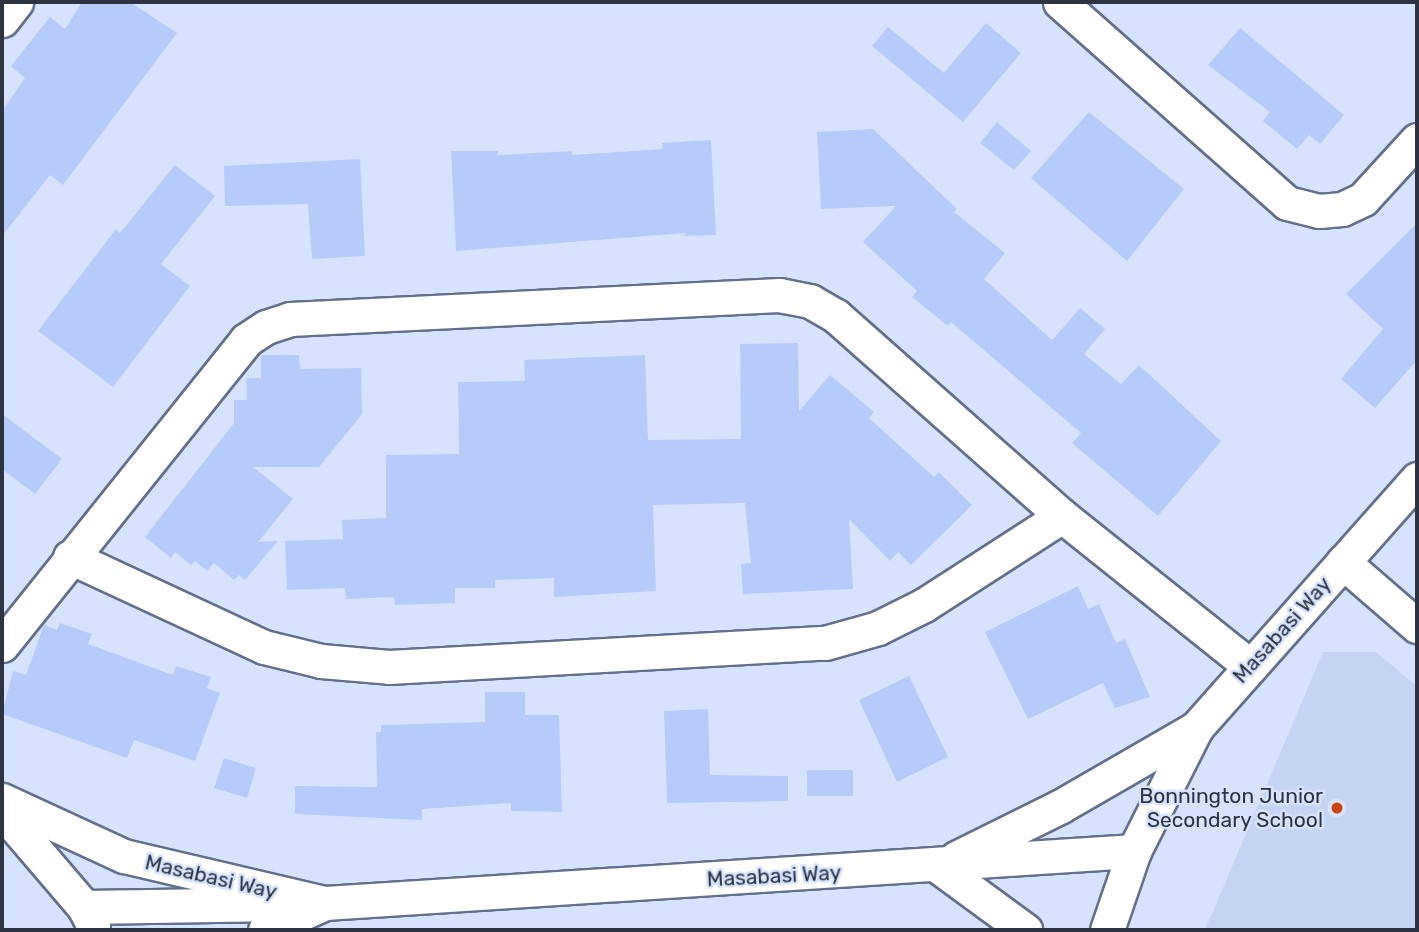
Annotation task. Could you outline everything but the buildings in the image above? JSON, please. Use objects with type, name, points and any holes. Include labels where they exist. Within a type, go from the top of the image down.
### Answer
[{"type":"street","points":[[2,20],[16,2]]},
{"type":"street","points":[[1072,6],[1287,203],[1319,211],[1342,209],[1363,199],[1417,140]]},
{"type":"street","points":[[2,645],[246,340],[267,327],[290,319],[779,295],[810,302],[836,316],[1062,516],[1250,666]]},
{"type":"street","name":"Masabasi Way","points":[[2,800],[124,856],[325,903],[939,867],[1061,806],[1196,728],[1417,479]]},
{"type":"street","points":[[70,557],[264,647],[321,661],[389,667],[825,643],[878,628],[924,606],[1062,516]]},
{"type":"street","points":[[1343,562],[1417,626]]},
{"type":"street","points":[[1107,930],[1134,851],[1196,728]]},
{"type":"street","points":[[2,811],[90,919],[325,903]]},
{"type":"street","points":[[939,867],[1134,851]]},
{"type":"street","points":[[939,867],[1025,930]]},
{"type":"street","points":[[265,930],[325,903]]},
{"type":"shaded area","name":"Bonnington Junior Secondary School","points":[[1323,652],[1376,652],[1417,686],[1417,930],[1205,930]]},
{"type":"place","name":"Bonnington Junior Secondary School","points":[[1337,808]]}]
